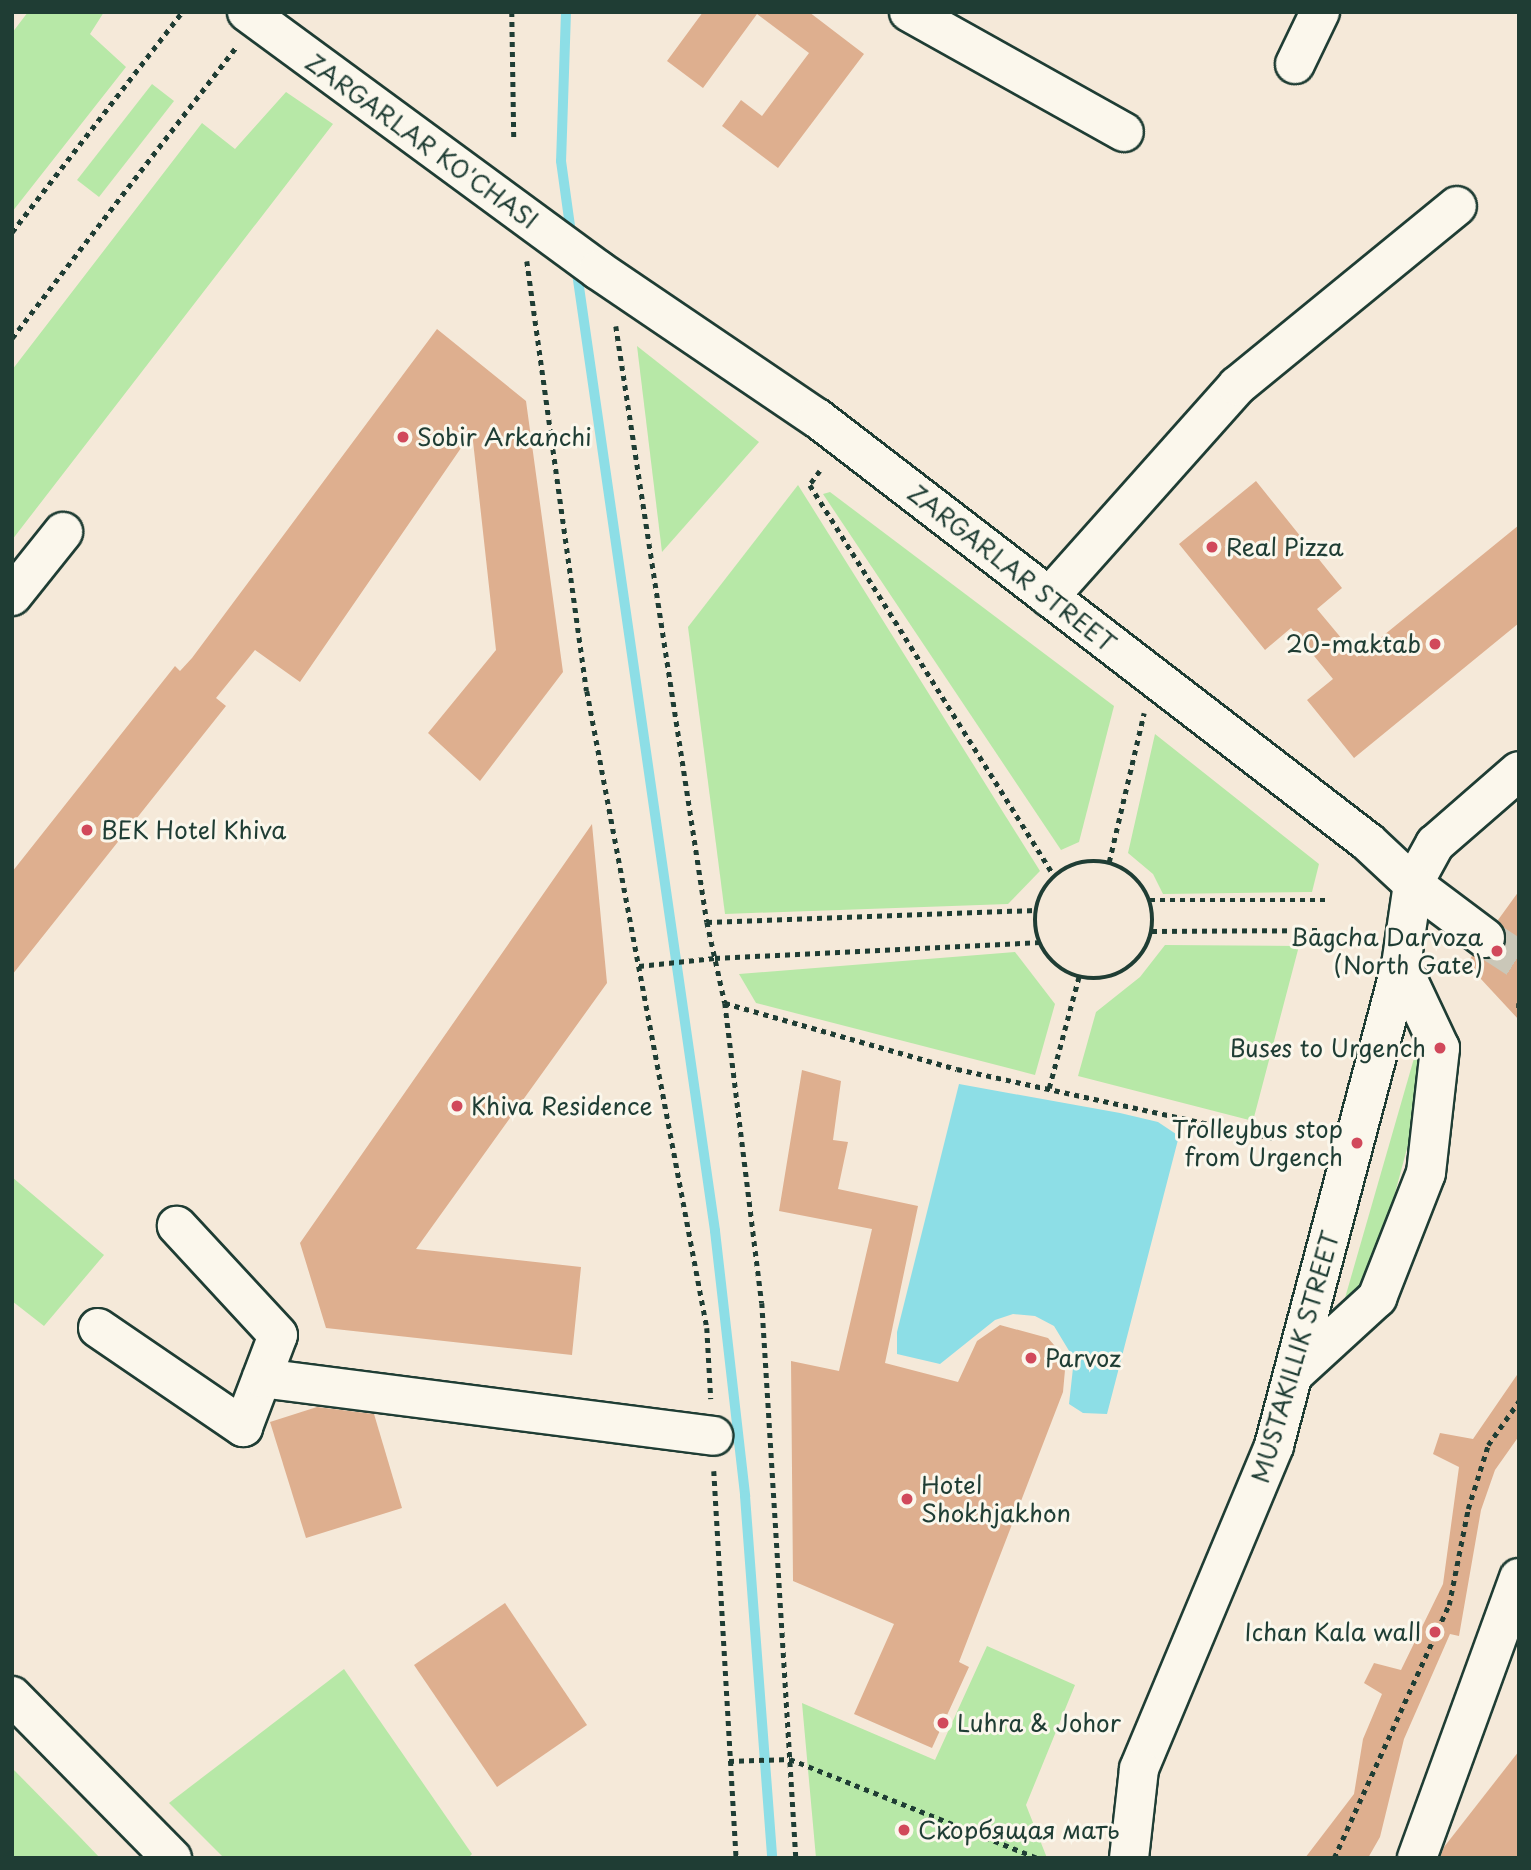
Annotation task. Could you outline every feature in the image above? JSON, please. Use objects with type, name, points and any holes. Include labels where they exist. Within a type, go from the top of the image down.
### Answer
[{"type":"main road","points":[[909,12],[1124,132]]},
{"type":"main road","points":[[1295,64],[1320,12]]},
{"type":"main road","name":"ZARGARLAR KO'CHASI","points":[[244,27],[527,235],[598,270]]},
{"type":"main road","points":[[1049,597],[1237,386],[1457,206]]},
{"type":"main road","name":"ZARGARLAR STREET","points":[[598,270],[817,418],[1368,842],[1413,884],[1485,938]]},
{"type":"main road","points":[[12,596],[63,532]]},
{"type":"main road","points":[[1413,884],[1435,844],[1519,771]]},
{"type":"main road","name":"MUSTAKILLIK STREET","points":[[1129,1858],[1139,1769],[1274,1446],[1401,965],[1413,884]]},
{"type":"main road","points":[[1294,1374],[1377,1298],[1426,1173],[1440,1048],[1401,965]]},
{"type":"main road","points":[[99,1328],[243,1427],[278,1335],[177,1226]]},
{"type":"main road","points":[[262,1378],[713,1436]]},
{"type":"main road","points":[[1417,1858],[1519,1578]]},
{"type":"main road","points":[[12,1696],[172,1858]]},
{"type":"path","points":[[12,232],[182,12]]},
{"type":"path","points":[[512,12],[514,140]]},
{"type":"path","points":[[12,338],[244,27]]},
{"type":"path","points":[[527,235],[587,691],[707,1328],[736,1858]]},
{"type":"path","points":[[615,318],[707,922],[725,1003],[762,1303],[796,1858]]},
{"type":"path","points":[[820,471],[810,485],[1054,876]]},
{"type":"path","points":[[1109,862],[1145,710]]},
{"type":"path","points":[[1109,862],[1141,883],[1150,900],[1152,931],[1141,956],[1126,969],[1109,977],[1079,976],[1055,964],[1040,942],[1036,910],[1054,876],[1071,865],[1109,862]]},
{"type":"path","points":[[1150,900],[1327,900]]},
{"type":"path","points":[[707,922],[1036,910]]},
{"type":"path","points":[[1152,931],[1320,930]]},
{"type":"path","points":[[639,967],[715,958],[1040,942]]},
{"type":"path","points":[[1049,1088],[1079,976]]},
{"type":"path","points":[[725,1003],[1049,1088],[1273,1138]]},
{"type":"path","points":[[1519,1003],[1519,1010]]},
{"type":"path","points":[[1334,1858],[1449,1605],[1468,1509],[1488,1445],[1519,1401]]},
{"type":"path","points":[[729,1761],[790,1759],[1037,1858]]},
{"type":"green space","points":[[28,12],[104,12],[90,34],[126,67],[12,212],[12,33]]},
{"type":"green space","points":[[152,84],[174,101],[99,197],[77,180]]},
{"type":"green space","points":[[286,92],[333,124],[12,540],[12,370],[202,123],[235,149]]},
{"type":"green space","points":[[637,346],[759,442],[662,552]]},
{"type":"green space","points":[[798,485],[1040,871],[1008,904],[725,914],[688,627]]},
{"type":"green space","points":[[830,492],[1114,706],[1079,842],[1061,850],[823,494]]},
{"type":"green space","points":[[1155,734],[1319,864],[1312,892],[1163,894],[1153,874],[1128,853]]},
{"type":"green space","points":[[1165,945],[1299,946],[1253,1121],[1078,1076],[1096,1012],[1140,977]]},
{"type":"green space","points":[[1015,952],[1055,1004],[1035,1075],[756,1003],[739,974]]},
{"type":"green space","points":[[1421,1034],[1430,1063],[1380,1249],[1367,1281],[1343,1305]]},
{"type":"green space","points":[[12,1177],[104,1255],[44,1326],[12,1301]]},
{"type":"green space","points":[[987,1646],[1075,1685],[1026,1805],[1047,1858],[816,1858],[802,1703],[935,1760]]},
{"type":"green space","points":[[344,1669],[472,1854],[468,1858],[224,1858],[169,1803]]},
{"type":"green space","points":[[12,1768],[77,1834],[100,1858],[12,1858]]},
{"type":"water","points":[[959,1084],[1120,1113],[1158,1122],[1179,1136],[1107,1414],[1083,1413],[1069,1404],[1074,1359],[1054,1326],[1035,1316],[1013,1314],[995,1320],[940,1364],[897,1354],[897,1332]]},
{"type":"building","points":[[703,12],[809,12],[864,54],[778,168],[722,126],[741,100],[762,116],[809,53],[757,14],[703,88],[667,61]]},
{"type":"building","points":[[437,329],[526,401],[563,672],[480,781],[428,733],[496,650],[472,432],[300,682],[255,650],[216,698],[226,706],[12,975],[12,872],[175,666],[180,671],[192,658]]},
{"type":"building","points":[[1256,481],[1342,588],[1317,609],[1357,657],[1519,525],[1519,623],[1354,758],[1307,700],[1333,679],[1291,628],[1265,650],[1179,544]]},
{"type":"building","name":"Khiva Residence","points":[[592,824],[607,983],[416,1249],[581,1267],[572,1355],[326,1328],[300,1243]]},
{"type":"building","name":"Bagcha Darvoza (North Gate)","points":[[1519,891],[1519,1020],[1467,964],[1472,956],[1493,958],[1503,951],[1505,930],[1498,920]]},
{"type":"building","name":"Hotel Shokhjakhon","points":[[802,1070],[841,1081],[833,1140],[848,1142],[838,1189],[918,1206],[885,1363],[958,1382],[977,1341],[1000,1325],[1048,1338],[1066,1359],[1063,1392],[959,1662],[969,1667],[932,1748],[854,1714],[894,1624],[793,1581],[791,1361],[839,1371],[872,1229],[779,1211]]},
{"type":"building","name":"Ichan Kala wall","points":[[1519,1372],[1519,1436],[1495,1470],[1481,1510],[1459,1636],[1450,1634],[1404,1739],[1380,1837],[1368,1858],[1305,1858],[1354,1794],[1363,1739],[1382,1694],[1364,1683],[1374,1663],[1401,1670],[1443,1584],[1459,1467],[1433,1454],[1440,1433],[1473,1439]]},
{"type":"building","points":[[317,1407],[374,1414],[402,1508],[306,1538],[270,1422]]},
{"type":"building","points":[[505,1603],[587,1725],[497,1787],[414,1665]]},
{"type":"building","points":[[1519,1751],[1519,1858],[1440,1858],[1444,1847]]},
{"type":"waterway","points":[[566,12],[561,161],[572,240]]},
{"type":"waterway","points":[[576,266],[715,1231],[745,1496],[772,1858]]},
{"type":"tunnel","points":[[1485,938],[1519,960]]},
{"type":"place","name":"Sobir Arkanchi","points":[[403,437]]},
{"type":"place","name":"Real Pizza","points":[[1212,547]]},
{"type":"place","name":"20-maktab","points":[[1435,644]]},
{"type":"place","name":"BEK Hotel Khiva","points":[[87,830]]},
{"type":"place","name":"Bagcha Darvoza (North Gate)","points":[[1497,951]]},
{"type":"place","name":"Buses to Urgench","points":[[1440,1048]]},
{"type":"place","name":"Khiva Residence","points":[[457,1106]]},
{"type":"place","name":"Trolleybus stop from Urgench","points":[[1357,1143]]},
{"type":"place","name":"Parvoz","points":[[1031,1358]]},
{"type":"place","name":"Hotel Shokhjakhon","points":[[907,1499]]},
{"type":"place","name":"Ichan Kala wall","points":[[1435,1632]]},
{"type":"place","name":"Luhra & Johor","points":[[943,1723]]},
{"type":"place","name":"Скорбящая мать","points":[[904,1830]]}]
